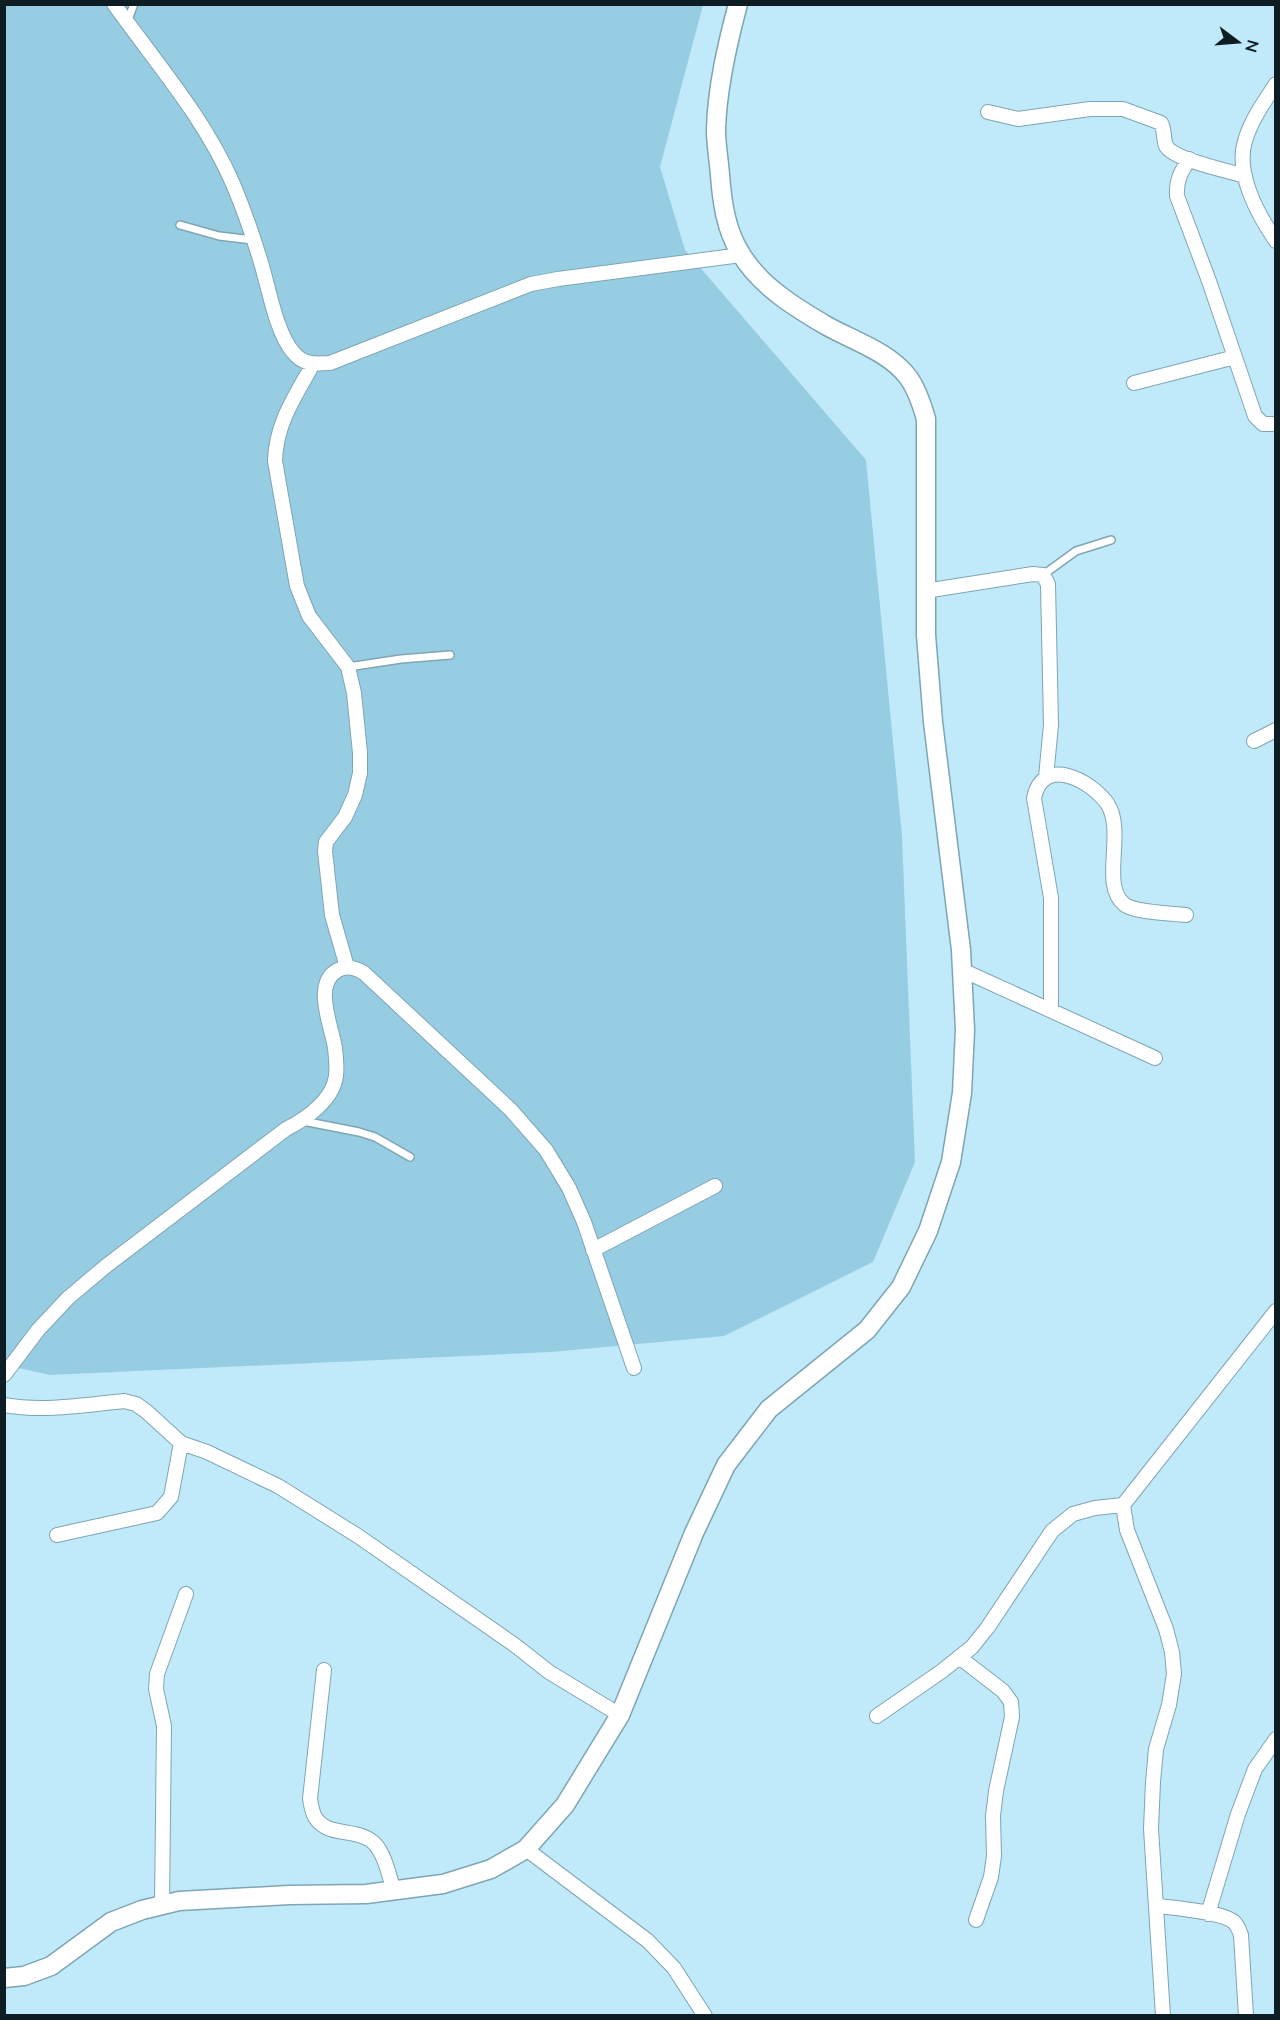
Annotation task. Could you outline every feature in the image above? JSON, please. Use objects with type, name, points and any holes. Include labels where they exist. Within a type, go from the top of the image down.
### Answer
[{"type":"main road","points":[[4,1978],[24,1976],[51,1966],[111,1922],[141,1910],[179,1901],[289,1895],[366,1894],[443,1884],[491,1869],[526,1849],[565,1805],[620,1715],[694,1533],[726,1466],[769,1409],[867,1330],[901,1287],[928,1231],[951,1162],[962,1093],[965,1030],[962,970],[933,722],[926,635],[926,419],[908,376],[868,346],[828,326],[784,298],[760,279],[741,255],[732,237],[722,200],[716,131],[720,85],[738,4]]},
{"type":"street","points":[[114,4],[180,92],[204,129],[234,186],[284,339],[303,362],[330,363],[531,285],[558,279],[741,255]]},
{"type":"street","points":[[1275,84],[1254,118],[1244,142],[1242,155],[1253,204],[1275,241]]},
{"type":"street","points":[[988,112],[1018,119],[1090,109],[1123,109],[1161,123],[1167,148],[1189,159],[1245,176]]},
{"type":"street","points":[[1189,159],[1176,184],[1177,196],[1255,416],[1263,424],[1275,424]]},
{"type":"street","points":[[1134,382],[1235,357]]},
{"type":"street","points":[[313,364],[280,425],[275,442],[275,461],[297,586],[309,616],[348,667],[354,693],[360,773],[355,795],[345,817],[326,842],[325,851],[332,915],[347,967]]},
{"type":"street","points":[[925,591],[1034,574],[1043,575],[1048,584],[1051,707],[1046,777]]},
{"type":"street","points":[[1254,741],[1275,730]]},
{"type":"street","points":[[1051,1010],[1051,898],[1034,798],[1036,786],[1046,777],[1059,774],[1073,777],[1088,784],[1107,804],[1113,819],[1115,835],[1113,881],[1118,898],[1125,906],[1186,915]]},
{"type":"street","points":[[4,1375],[38,1330],[69,1298],[106,1266],[286,1129],[302,1121],[329,1095],[336,1077],[335,1049],[324,990],[330,975],[338,969],[347,967],[356,968],[364,973],[518,1118],[546,1150],[569,1188],[634,1368]]},
{"type":"street","points":[[962,970],[1155,1058]]},
{"type":"street","points":[[593,1251],[715,1186]]},
{"type":"street","points":[[877,1716],[972,1647],[988,1627],[1052,1531],[1073,1514],[1095,1508],[1123,1505],[1275,1311]]},
{"type":"street","points":[[4,1405],[48,1408],[124,1401],[136,1404],[181,1443],[207,1452],[278,1486],[358,1536],[516,1646],[549,1672],[620,1715]]},
{"type":"street","points":[[57,1535],[157,1513],[171,1497],[181,1443]]},
{"type":"street","points":[[1123,1505],[1127,1530],[1166,1629],[1174,1674],[1169,1706],[1156,1749],[1151,1829],[1158,1906],[1163,2016]]},
{"type":"street","points":[[162,1905],[164,1726],[156,1689],[157,1674],[186,1594]]},
{"type":"street","points":[[959,1657],[1003,1691],[1011,1702],[1012,1717],[996,1791],[991,1877],[976,1920]]},
{"type":"street","points":[[324,1670],[310,1799],[314,1816],[324,1827],[362,1836],[373,1843],[381,1854],[394,1891]]},
{"type":"street","points":[[1208,1914],[1254,1769],[1275,1739]]},
{"type":"street","points":[[526,1849],[648,1941],[674,1968],[705,2016]]},
{"type":"street","points":[[1158,1906],[1230,1919],[1237,1924],[1241,1935],[1246,2016]]},
{"type":"street","points":[[688,2016],[697,2002]]},
{"type":"lane","points":[[127,22],[134,4]]},
{"type":"lane","points":[[180,225],[219,236],[253,240]]},
{"type":"lane","points":[[1043,575],[1076,552],[1112,540]]},
{"type":"lane","points":[[348,667],[450,655]]},
{"type":"lane","points":[[302,1121],[367,1134],[411,1156]]},
{"type":"shaded area","points":[[5,5],[703,5],[660,167],[685,250],[866,460],[902,836],[915,1162],[873,1262],[724,1336],[551,1352],[50,1375],[5,1365]]}]
